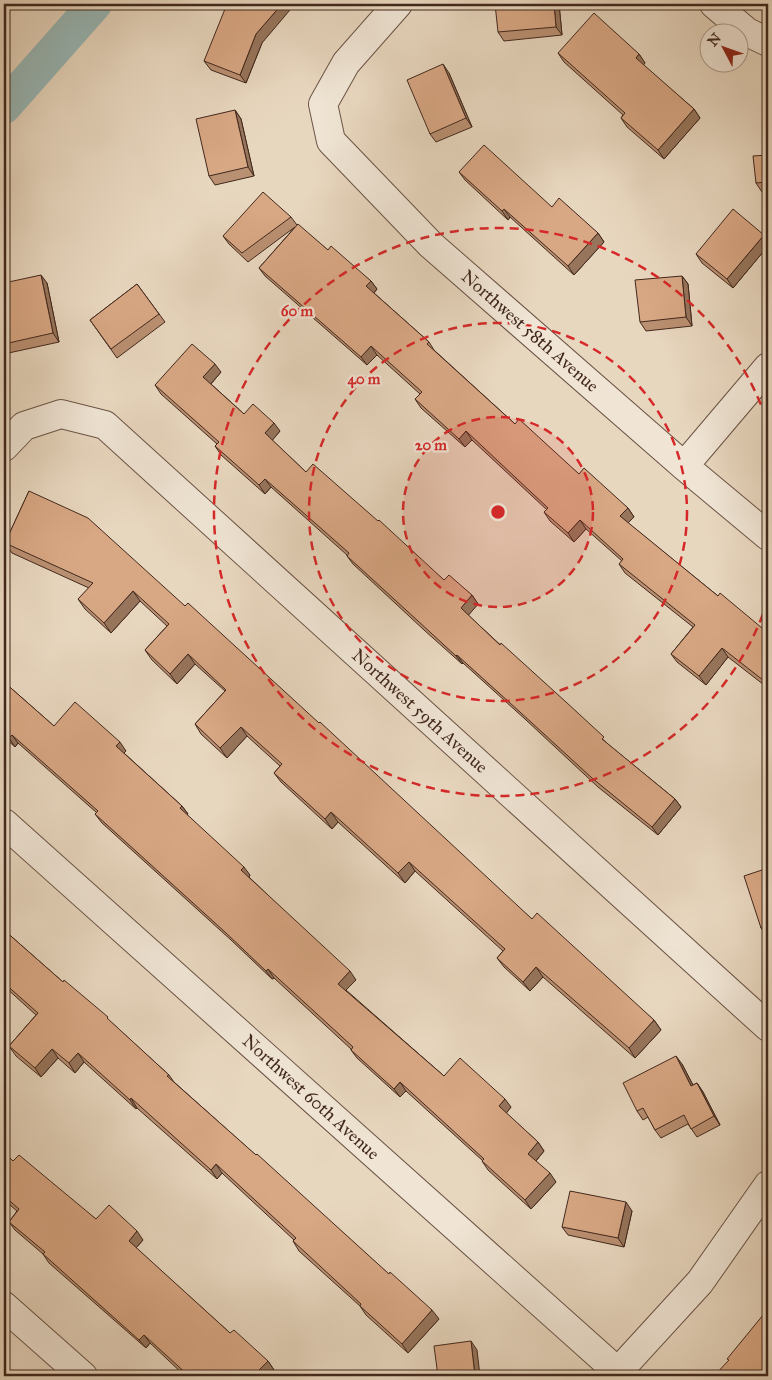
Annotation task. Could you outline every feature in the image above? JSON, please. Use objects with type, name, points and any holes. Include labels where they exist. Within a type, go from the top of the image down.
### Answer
[{"type":"street","name":"Northwest 58th Avenue","points":[[398,4],[346,63],[323,104],[331,142],[431,245],[684,466],[768,536]]},
{"type":"street","points":[[714,4],[747,32],[768,42]]},
{"type":"street","points":[[684,466],[768,367]]},
{"type":"street","name":"Northwest 59th Avenue","points":[[4,447],[24,426],[61,414],[105,425],[768,1027]]},
{"type":"street","name":"Northwest 60th Avenue","points":[[4,823],[616,1374]]},
{"type":"street","points":[[616,1374],[700,1282],[768,1185]]},
{"type":"street","points":[[4,1306],[84,1376]]},
{"type":"building","points":[[227,4],[282,4],[256,34],[240,75],[204,61]]},
{"type":"building","points":[[495,4],[554,4],[556,27],[498,32]]},
{"type":"building","points":[[594,13],[639,54],[636,58],[694,109],[658,150],[621,118],[625,113],[558,53]]},
{"type":"building","points":[[443,64],[466,118],[430,134],[407,80]]},
{"type":"building","points":[[235,110],[248,167],[209,176],[196,119]]},
{"type":"building","points":[[484,145],[552,207],[559,198],[598,233],[568,266],[459,172]]},
{"type":"building","points":[[768,155],[768,182],[756,183],[753,156]]},
{"type":"building","points":[[263,192],[291,217],[242,253],[223,236]]},
{"type":"building","points":[[733,209],[764,235],[727,279],[696,254]]},
{"type":"building","points":[[298,224],[328,250],[331,246],[371,281],[366,286],[429,342],[427,344],[515,424],[519,419],[579,474],[584,468],[628,508],[620,516],[718,596],[720,593],[768,633],[768,684],[722,648],[699,676],[671,654],[695,625],[619,564],[623,559],[580,520],[568,533],[544,512],[548,508],[466,431],[459,439],[415,399],[422,392],[371,346],[361,357],[259,268]]},
{"type":"building","points":[[41,275],[53,333],[4,344],[4,283]]},
{"type":"building","points":[[682,276],[686,317],[640,322],[635,280]]},
{"type":"building","points":[[137,284],[159,314],[111,349],[90,320]]},
{"type":"building","points":[[192,344],[215,364],[203,377],[244,414],[253,404],[274,423],[265,433],[306,472],[313,464],[379,520],[444,580],[449,575],[472,595],[461,608],[604,737],[602,739],[675,799],[652,827],[592,778],[456,656],[347,556],[349,553],[265,479],[259,485],[215,446],[219,442],[155,385]]},
{"type":"building","points":[[29,491],[88,518],[185,606],[188,603],[320,722],[532,919],[537,913],[654,1020],[629,1048],[536,967],[523,982],[497,958],[505,949],[409,862],[398,873],[331,812],[325,819],[274,773],[282,764],[241,727],[220,748],[195,724],[226,690],[188,654],[170,674],[145,650],[169,624],[133,591],[104,623],[78,599],[93,583],[5,543]]},
{"type":"building","points":[[4,682],[54,726],[75,702],[120,742],[116,746],[182,806],[180,808],[244,867],[241,870],[350,971],[338,984],[444,1076],[460,1058],[505,1099],[499,1106],[538,1142],[528,1154],[550,1173],[525,1200],[482,1161],[484,1159],[400,1082],[394,1089],[351,1050],[353,1047],[268,969],[266,971],[95,814],[98,811],[12,735],[9,738],[4,734]]},
{"type":"building","points":[[768,868],[768,925],[761,928],[744,876]]},
{"type":"building","points":[[4,930],[63,982],[64,980],[108,1017],[169,1075],[167,1076],[432,1310],[402,1344],[293,1241],[296,1238],[216,1164],[211,1170],[78,1053],[69,1063],[52,1049],[35,1068],[9,1046],[38,1013],[4,983]]},
{"type":"building","points":[[676,1056],[691,1086],[697,1083],[714,1116],[691,1129],[684,1115],[655,1130],[643,1108],[637,1111],[623,1083]]},
{"type":"building","points":[[4,1152],[13,1161],[19,1155],[96,1219],[109,1205],[137,1231],[129,1241],[230,1333],[234,1330],[268,1361],[258,1371],[264,1376],[189,1376],[144,1335],[139,1340],[43,1254],[45,1252],[9,1222],[19,1209],[4,1196]]},
{"type":"building","points":[[570,1191],[626,1202],[618,1238],[562,1227]]},
{"type":"building","points":[[768,1309],[768,1376],[714,1376],[729,1360],[727,1359]]},
{"type":"building","points":[[471,1341],[475,1376],[438,1376],[434,1346]]},
{"type":"waterway","points":[[4,107],[95,4]]}]
